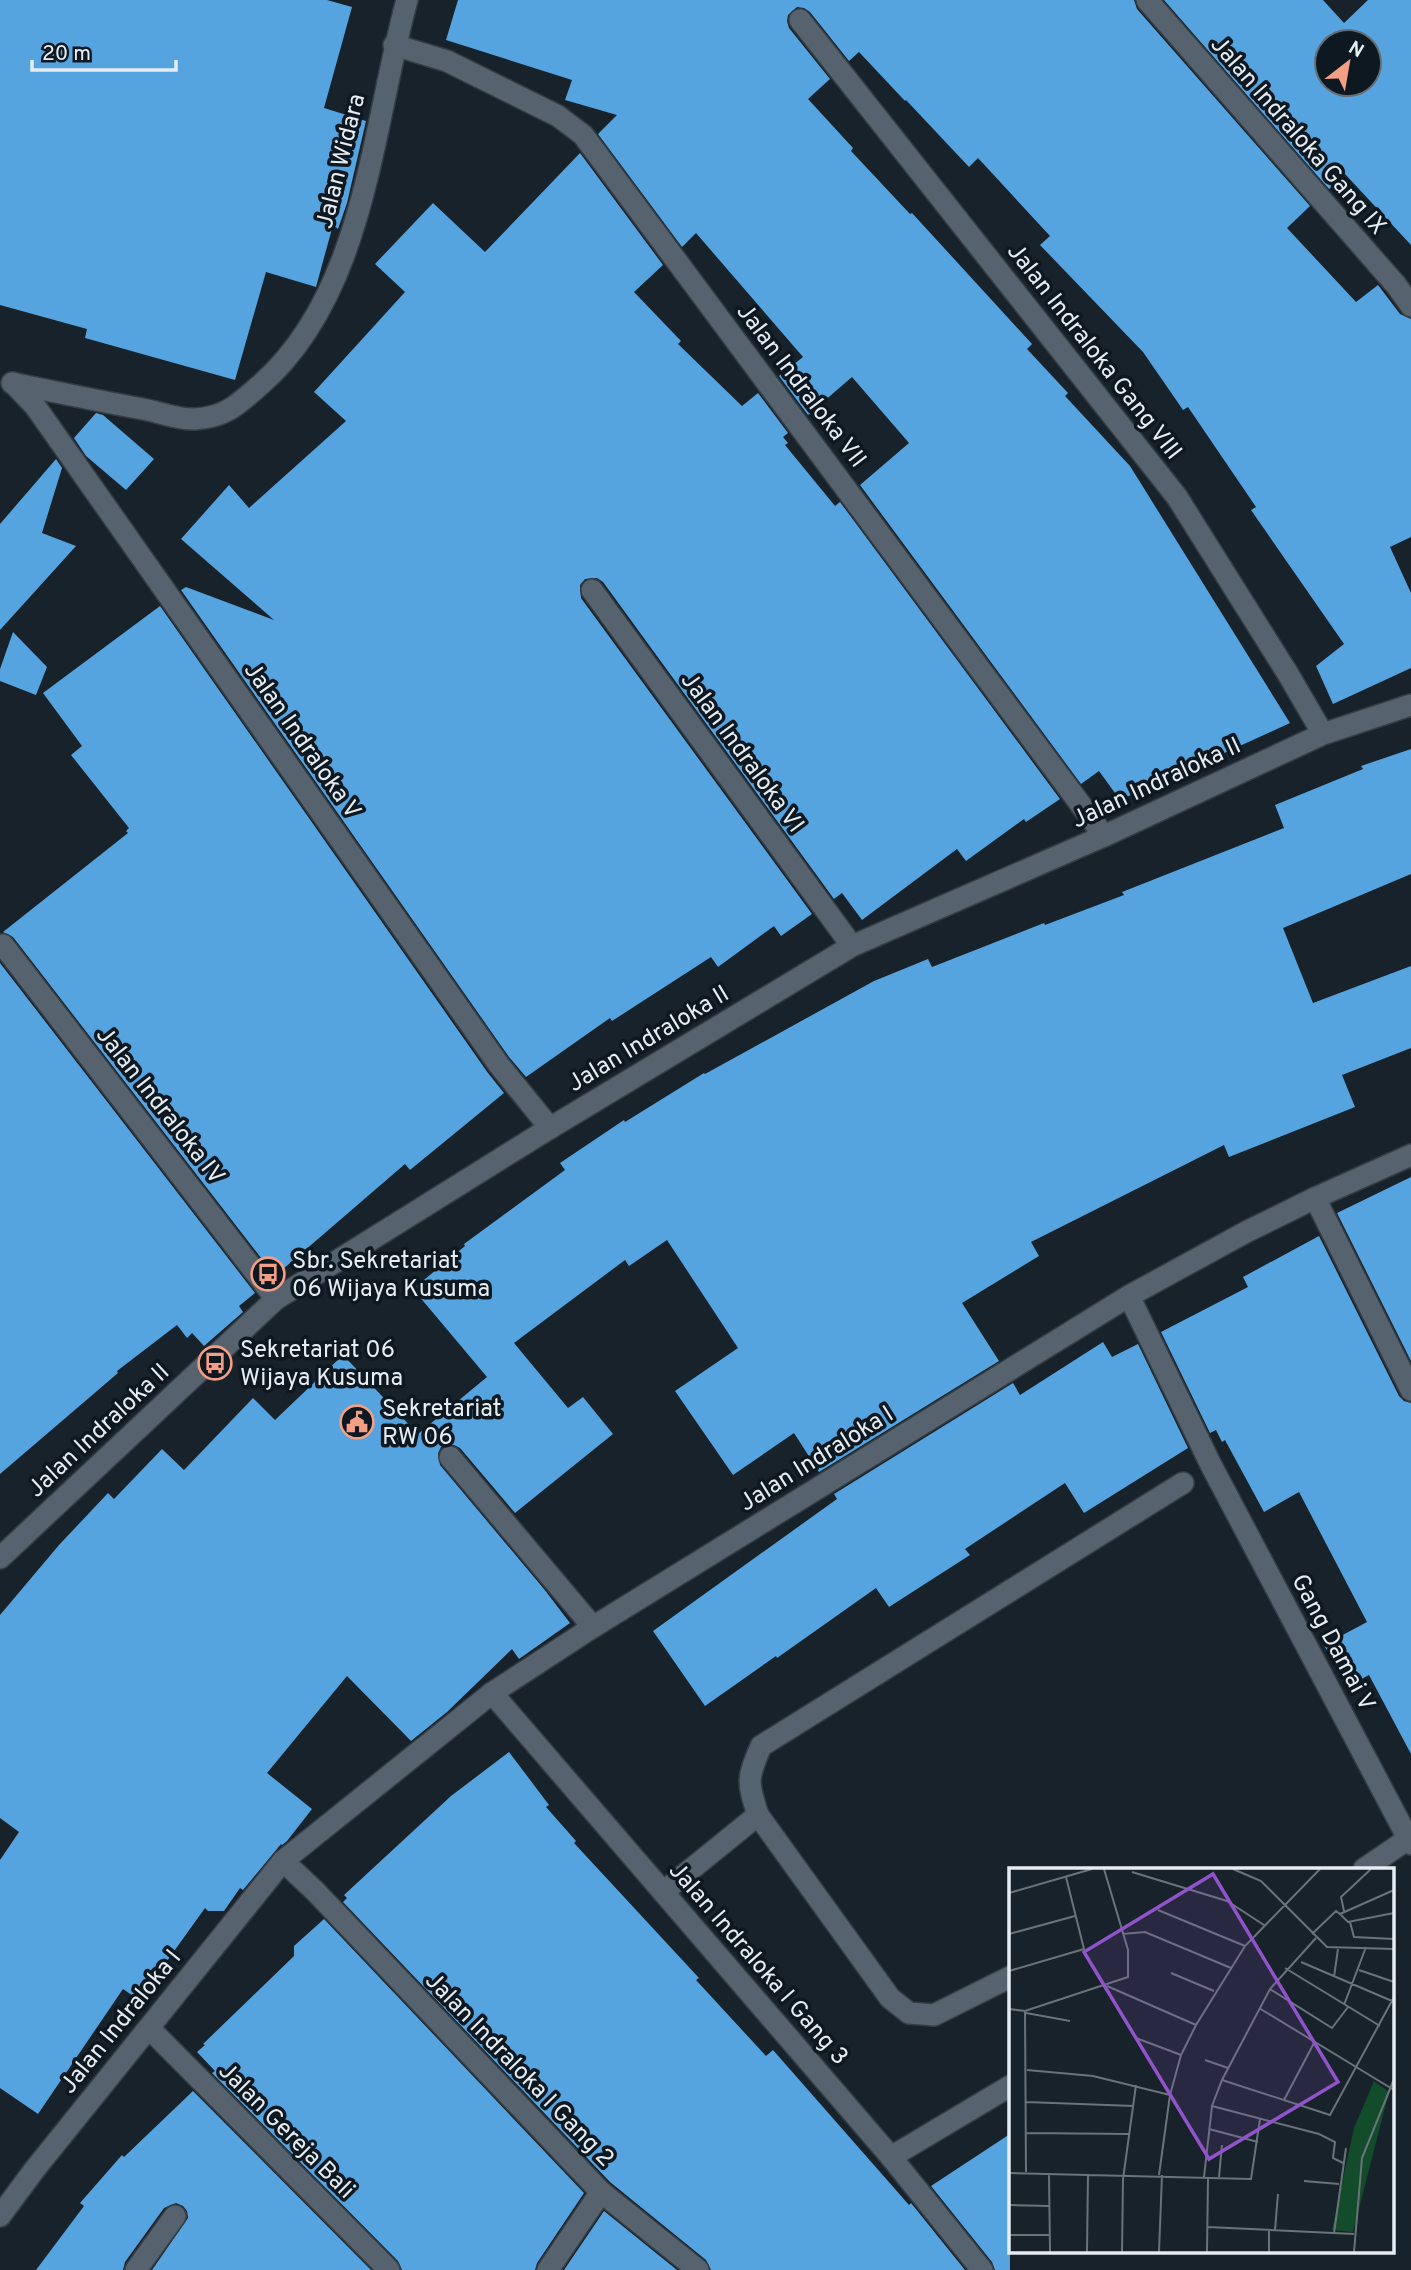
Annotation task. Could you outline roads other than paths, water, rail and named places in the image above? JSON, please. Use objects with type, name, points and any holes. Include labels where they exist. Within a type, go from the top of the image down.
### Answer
[{"type":"street","name":"Jalan Widara","points":[[6,382],[193,419],[228,412],[265,380],[289,357],[312,322],[343,256],[362,202],[394,45],[407,0]]},
{"type":"street","name":"Jalan Indraloka Gang IX","points":[[1147,0],[1396,285],[1411,306]]},
{"type":"street","name":"Jalan Indraloka Gang VIII","points":[[800,20],[1177,497],[1288,674],[1322,734]]},
{"type":"street","name":"Jalan Indraloka VII","points":[[394,45],[447,61],[558,116],[583,135],[1104,836]]},
{"type":"street","name":"Jalan Indraloka V","points":[[6,382],[35,406],[499,1065],[550,1128]]},
{"type":"street","name":"Jalan Indraloka VI","points":[[592,590],[852,946]]},
{"type":"street","name":"Jalan Indraloka II","points":[[0,1558],[276,1298],[550,1128],[852,946],[1104,836],[1322,734],[1411,705]]},
{"type":"street","name":"Jalan Indraloka IV","points":[[4,945],[276,1298]]},
{"type":"street","name":"Jalan Indraloka I","points":[[0,2216],[284,1861],[492,1693],[593,1627],[1129,1296],[1315,1198],[1411,1155]]},
{"type":"street","points":[[1315,1198],[1411,1390]]},
{"type":"street","name":"Gang Damai V","points":[[1129,1296],[1211,1465],[1410,1842]]},
{"type":"street","points":[[450,1457],[593,1627]]},
{"type":"street","points":[[1009,1978],[934,2015],[909,2012],[890,1997],[758,1815],[749,1785],[752,1766],[761,1746],[1183,1483]]},
{"type":"street","name":"Jalan Indraloka I Gang 3","points":[[492,1693],[891,2157],[982,2270]]},
{"type":"street","points":[[663,1892],[758,1815]]},
{"type":"street","points":[[1366,1868],[1410,1842]]},
{"type":"street","name":"Jalan Indraloka I Gang 2","points":[[284,1861],[601,2192],[698,2270]]},
{"type":"street","name":"Jalan Gereja Bali","points":[[149,2028],[388,2270]]},
{"type":"street","points":[[891,2157],[1009,2087]]},
{"type":"street","points":[[548,2270],[601,2192]]},
{"type":"street","points":[[136,2270],[175,2216]]},
{"type":"place","name":"Sbr. Sekretariat 06 Wijaya Kusuma","points":[[268,1274]]},
{"type":"place","name":"Sekretariat 06 Wijaya Kusuma","points":[[215,1363]]},
{"type":"place","name":"Sekretariat RW 06","points":[[357,1422]]}]
